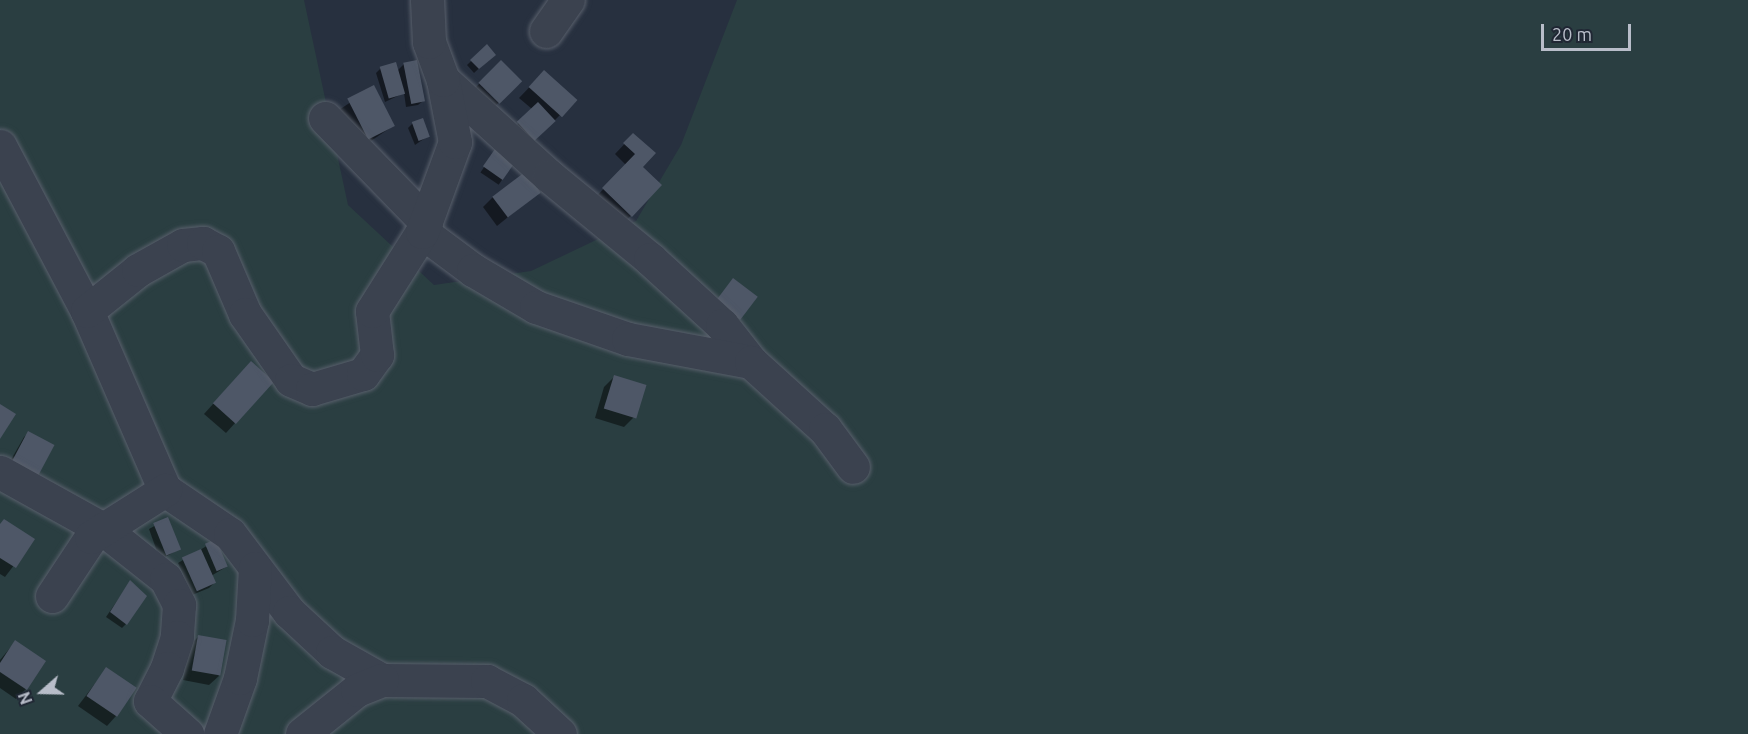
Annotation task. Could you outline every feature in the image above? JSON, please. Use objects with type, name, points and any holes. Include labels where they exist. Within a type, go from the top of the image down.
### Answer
[{"type":"street","points":[[87,311],[138,270],[183,245],[203,243],[218,251],[245,314],[268,351],[291,380],[312,389],[363,374],[377,355],[372,311],[424,227],[455,142],[443,80],[429,42],[427,0]]},
{"type":"street","points":[[546,31],[568,0]]},
{"type":"street","points":[[443,80],[722,325],[751,362],[825,429],[853,467]]},
{"type":"street","points":[[325,118],[424,227],[473,270],[536,307],[628,339],[751,362]]},
{"type":"street","points":[[0,146],[87,311],[165,490],[230,534],[289,612],[332,651],[382,680]]},
{"type":"street","points":[[0,472],[103,529],[166,579],[179,605],[177,637],[167,668],[150,701],[187,734]]},
{"type":"street","points":[[51,596],[91,537],[165,490]]},
{"type":"street","points":[[220,734],[240,678],[252,620],[255,568]]},
{"type":"street","points":[[302,734],[357,690],[382,680],[487,681],[523,700],[560,734]]},
{"type":"green space","points":[[0,0],[304,0],[348,205],[434,285],[531,271],[636,221],[681,145],[737,0],[1748,0],[1748,734],[0,734]]},
{"type":"building","points":[[487,44],[496,55],[479,69],[470,60]]},
{"type":"building","points":[[417,60],[425,101],[411,104],[403,63]]},
{"type":"building","points":[[501,60],[522,81],[500,104],[478,83]]},
{"type":"building","points":[[396,62],[405,94],[389,98],[380,67]]},
{"type":"building","points":[[544,70],[577,100],[562,117],[529,87]]},
{"type":"building","points":[[374,85],[395,126],[368,140],[347,99]]},
{"type":"building","points":[[538,102],[556,121],[535,141],[517,122]]},
{"type":"building","points":[[423,118],[430,137],[419,141],[412,122]]},
{"type":"building","points":[[633,133],[656,153],[643,167],[662,185],[632,217],[602,188],[635,154],[623,143]]},
{"type":"building","points":[[495,149],[515,163],[503,180],[483,166]]},
{"type":"building","points":[[525,172],[541,193],[508,217],[492,197]]},
{"type":"building","points":[[733,278],[758,297],[740,320],[716,301]]},
{"type":"building","points":[[251,361],[274,382],[236,424],[213,403]]},
{"type":"building","points":[[614,375],[647,385],[636,418],[604,408]]},
{"type":"building","points":[[0,404],[16,414],[0,439]]},
{"type":"building","points":[[28,431],[54,445],[39,475],[12,461]]},
{"type":"building","points":[[168,517],[181,549],[166,555],[153,523]]},
{"type":"building","points":[[4,519],[35,539],[16,568],[0,558],[0,524]]},
{"type":"building","points":[[216,539],[228,567],[217,571],[205,544]]},
{"type":"building","points":[[201,549],[216,583],[197,591],[182,558]]},
{"type":"building","points":[[130,580],[147,596],[127,625],[110,612]]},
{"type":"building","points":[[198,635],[227,640],[220,675],[192,670]]},
{"type":"building","points":[[15,640],[46,661],[27,690],[0,672],[0,663]]},
{"type":"building","points":[[106,667],[137,688],[117,717],[86,696]]}]
